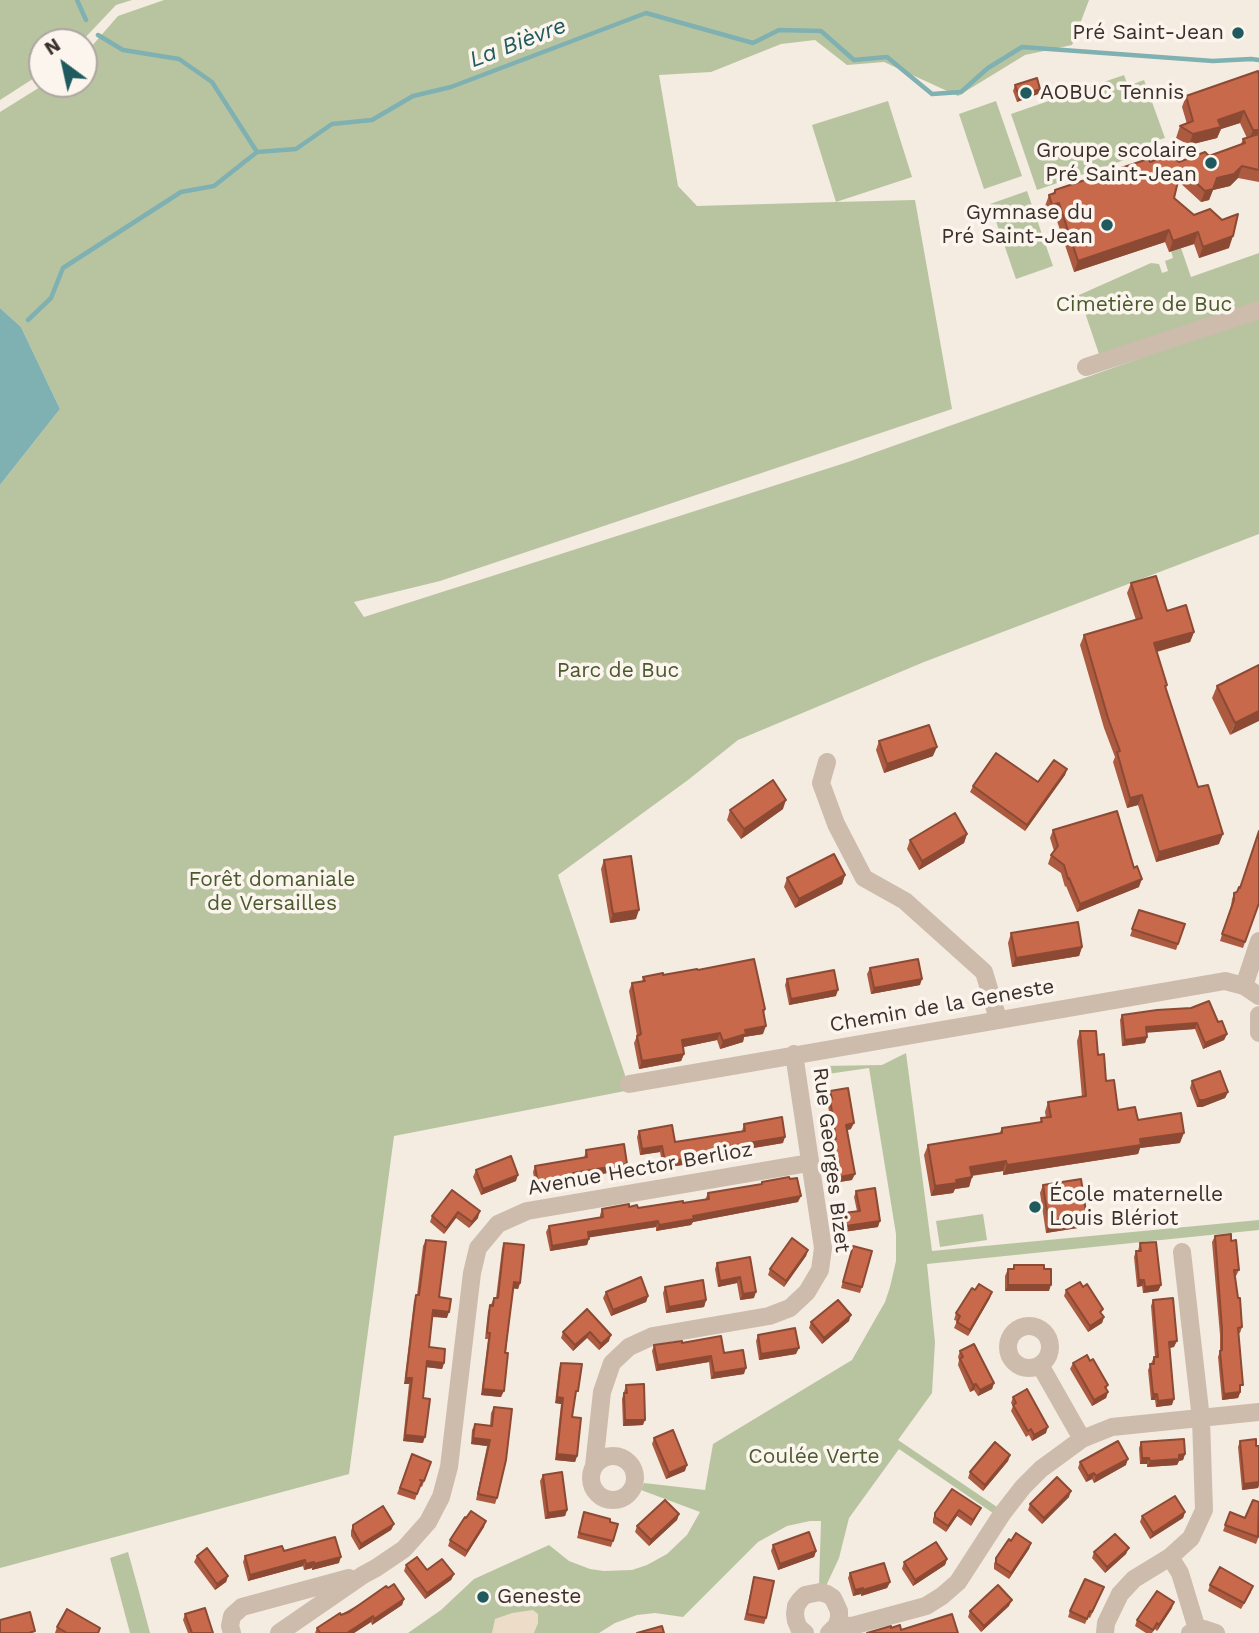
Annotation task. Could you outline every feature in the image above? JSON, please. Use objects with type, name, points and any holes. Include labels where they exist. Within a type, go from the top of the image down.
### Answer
[{"type":"street","points":[[1086,367],[1259,310]]},
{"type":"street","points":[[827,762],[821,783],[836,824],[864,878],[905,901],[984,972],[998,1019]]},
{"type":"street","points":[[1251,991],[1259,941]]},
{"type":"street","name":"Chemin de la Geneste","points":[[629,1084],[1225,981],[1251,991]]},
{"type":"street","points":[[1259,1015],[1259,1033]]},
{"type":"street","name":"Rue Georges Bizet","points":[[600,1417],[611,1443],[632,1466],[635,1480],[624,1497],[610,1500],[597,1493],[591,1480],[602,1392],[612,1363],[629,1348],[653,1336],[769,1316],[790,1308],[807,1292],[820,1270],[823,1248],[794,1054]]},
{"type":"street","name":"Avenue Hector Berlioz","points":[[279,1633],[404,1549],[428,1522],[441,1497],[449,1467],[472,1273],[478,1248],[498,1224],[527,1211],[809,1163]]},
{"type":"street","points":[[1105,1633],[1121,1594],[1134,1579],[1170,1557],[1191,1538],[1204,1510],[1201,1419],[1182,1252]]},
{"type":"street","points":[[1040,1365],[1082,1439]]},
{"type":"street","points":[[833,1629],[926,1606],[942,1596],[958,1582],[1023,1487],[1041,1469],[1082,1439],[1112,1427],[1259,1412]]},
{"type":"street","points":[[594,1466],[597,1461],[609,1456],[621,1457]]},
{"type":"street","points":[[1170,1557],[1180,1573],[1193,1631],[1210,1630],[1216,1633]]},
{"type":"street","name":"Avenue Hector Berlioz","points":[[232,1633],[232,1616],[242,1607],[363,1575]]},
{"type":"street","points":[[805,1633],[799,1628],[795,1614],[800,1600],[812,1592],[820,1592],[833,1598],[839,1618],[833,1629]]},
{"type":"green space","points":[[0,0],[132,0],[116,5],[94,28],[28,28],[28,82],[0,100]]},
{"type":"green space","points":[[164,0],[1089,0],[1072,45],[1025,55],[958,96],[884,62],[847,65],[815,40],[781,44],[711,72],[659,75],[678,186],[697,206],[915,200],[952,409],[440,581],[354,602],[364,617],[848,462],[1259,316],[1259,534],[924,662],[738,740],[558,875],[625,1075],[625,1091],[394,1136],[349,1474],[0,1568],[0,485],[60,409],[21,327],[0,308],[0,112],[28,95],[28,98],[98,98],[98,39],[118,16]]},
{"type":"green space","points":[[1124,75],[1128,86],[1144,80],[1165,138],[1148,143],[1151,151],[1037,190],[1011,114]]},
{"type":"green space","points":[[888,101],[912,177],[836,202],[812,125]]},
{"type":"green space","points":[[996,101],[1022,176],[984,189],[959,114]]},
{"type":"green space","points":[[1027,191],[1053,266],[1016,279],[990,204]]},
{"type":"green space","name":"Cimetière de Buc","points":[[1181,248],[1191,277],[1259,253],[1259,302],[1100,357],[1079,295],[1151,263],[1159,264],[1162,273],[1168,271],[1165,261],[1173,258],[1171,251]]},
{"type":"green space","name":"Coulée Verte","points":[[906,1053],[932,1251],[1259,1220],[1259,1230],[927,1264],[935,1342],[932,1393],[898,1440],[997,1507],[993,1513],[899,1449],[849,1518],[839,1558],[826,1586],[819,1585],[821,1521],[810,1521],[787,1526],[758,1542],[683,1617],[655,1613],[637,1615],[615,1623],[599,1633],[408,1633],[441,1610],[474,1579],[549,1545],[569,1561],[604,1571],[632,1570],[667,1554],[687,1535],[700,1512],[641,1490],[644,1483],[705,1490],[713,1444],[852,1360],[885,1302],[896,1261],[896,1234],[869,1068],[814,1076],[824,1070],[823,1066],[882,1065]]},
{"type":"green space","points":[[983,1214],[987,1240],[940,1247],[936,1221]]},
{"type":"green space","points":[[128,1552],[150,1633],[130,1633],[110,1558]]},
{"type":"shaded area","points":[[533,1610],[538,1614],[534,1633],[492,1633],[495,1619]]},
{"type":"water","points":[[0,308],[21,327],[60,409],[0,485]]},
{"type":"building","points":[[1258,71],[1259,130],[1253,130],[1244,111],[1218,120],[1221,127],[1193,134],[1180,126],[1193,121],[1186,96]]},
{"type":"building","points":[[1037,78],[1040,89],[1019,96],[1015,85]]},
{"type":"building","points":[[1259,134],[1259,170],[1242,166],[1234,174],[1217,178],[1213,189],[1205,191],[1181,169],[1174,198],[1194,215],[1210,209],[1222,220],[1238,214],[1233,236],[1203,247],[1198,232],[1173,241],[1169,230],[1078,261],[1059,203],[1052,205],[1049,195],[1055,193],[1055,190],[1148,159],[1150,162],[1170,155],[1179,162],[1205,152],[1209,156],[1245,143],[1243,139]]},
{"type":"building","points":[[1156,576],[1167,611],[1186,605],[1194,632],[1154,643],[1198,787],[1208,785],[1223,834],[1159,852],[1142,795],[1130,798],[1117,752],[1120,751],[1084,635],[1142,618],[1131,583]]},
{"type":"building","points":[[1259,665],[1259,711],[1235,723],[1217,686]]},
{"type":"building","points":[[929,725],[937,747],[887,764],[879,741]]},
{"type":"building","points":[[996,753],[1038,782],[1054,760],[1067,769],[1027,825],[973,786]]},
{"type":"building","points":[[773,780],[786,800],[744,829],[730,810]]},
{"type":"building","points":[[1117,811],[1134,868],[1137,866],[1142,879],[1080,904],[1064,865],[1051,855],[1058,846],[1053,830]]},
{"type":"building","points":[[955,813],[967,834],[922,861],[910,840]]},
{"type":"building","points":[[1259,831],[1259,903],[1245,942],[1222,934],[1234,893],[1240,888]]},
{"type":"building","points":[[834,854],[845,875],[799,899],[787,878]]},
{"type":"building","points":[[631,856],[639,910],[613,914],[604,860]]},
{"type":"building","points":[[1139,910],[1185,924],[1178,944],[1132,929]]},
{"type":"building","points":[[1078,922],[1082,947],[1016,958],[1011,933]]},
{"type":"building","points":[[754,959],[766,1026],[745,1030],[746,1034],[723,1041],[720,1033],[682,1040],[684,1054],[642,1061],[637,1036],[641,1034],[632,983],[645,981],[643,977],[663,973],[698,970]]},
{"type":"building","points":[[918,959],[922,979],[874,988],[870,968]]},
{"type":"building","points":[[834,970],[838,990],[791,999],[787,979]]},
{"type":"building","points":[[1209,1001],[1218,1022],[1222,1021],[1227,1034],[1205,1043],[1197,1023],[1146,1027],[1147,1037],[1125,1040],[1122,1015],[1191,1008]]},
{"type":"building","points":[[1080,1031],[1096,1031],[1098,1055],[1104,1054],[1106,1081],[1114,1080],[1118,1110],[1135,1107],[1138,1120],[1181,1113],[1184,1133],[1140,1139],[1141,1145],[1007,1165],[1006,1161],[970,1167],[972,1177],[956,1180],[957,1183],[935,1186],[928,1145],[1002,1133],[1002,1128],[1042,1122],[1041,1118],[1051,1117],[1048,1102],[1086,1096]]},
{"type":"building","points":[[1220,1071],[1228,1092],[1199,1100],[1192,1081]]},
{"type":"building","points":[[848,1088],[854,1123],[846,1125],[855,1174],[835,1178],[828,1140],[836,1139],[830,1091]]},
{"type":"building","points":[[782,1117],[785,1137],[730,1146],[731,1153],[665,1162],[662,1146],[642,1149],[639,1131],[672,1125],[675,1142],[745,1131],[744,1124]]},
{"type":"building","points":[[624,1144],[627,1164],[573,1173],[574,1179],[538,1183],[535,1166],[587,1157],[586,1150]]},
{"type":"building","points":[[511,1156],[518,1175],[483,1189],[476,1170]]},
{"type":"building","points":[[789,1177],[797,1178],[801,1196],[659,1225],[658,1221],[588,1232],[589,1239],[552,1246],[549,1226],[603,1217],[602,1209],[629,1204],[629,1207],[637,1205],[638,1208],[709,1199],[708,1193]]},
{"type":"building","points":[[1081,1179],[1087,1218],[1049,1224],[1043,1185]]},
{"type":"building","points":[[875,1188],[880,1221],[846,1226],[843,1213],[860,1211],[856,1191]]},
{"type":"building","points":[[452,1190],[480,1211],[472,1222],[458,1212],[446,1228],[432,1216]]},
{"type":"building","points":[[1231,1234],[1231,1241],[1236,1240],[1239,1270],[1234,1270],[1240,1298],[1242,1327],[1238,1328],[1243,1385],[1240,1385],[1240,1392],[1224,1394],[1215,1236]]},
{"type":"building","points":[[792,1238],[808,1250],[786,1281],[770,1269]]},
{"type":"building","points":[[426,1240],[446,1242],[439,1297],[451,1299],[449,1312],[433,1310],[429,1347],[445,1349],[444,1363],[427,1361],[423,1398],[430,1399],[425,1437],[405,1435],[412,1378],[406,1378]]},
{"type":"building","points":[[1156,1242],[1161,1285],[1145,1287],[1144,1280],[1139,1280],[1136,1251],[1141,1251],[1140,1243]]},
{"type":"building","points":[[504,1243],[524,1245],[520,1283],[514,1282],[505,1353],[508,1353],[504,1391],[483,1389],[490,1333],[487,1333],[490,1305],[493,1306],[494,1298],[498,1298]]},
{"type":"building","points":[[853,1246],[872,1251],[862,1287],[843,1282]]},
{"type":"building","points":[[750,1257],[756,1292],[743,1294],[740,1277],[720,1281],[717,1263]]},
{"type":"building","points":[[1014,1265],[1044,1265],[1044,1269],[1051,1269],[1051,1285],[1008,1285],[1008,1269],[1014,1269]]},
{"type":"building","points":[[641,1277],[648,1296],[613,1310],[606,1292]]},
{"type":"building","points":[[703,1280],[706,1300],[669,1307],[665,1287]]},
{"type":"building","points":[[1080,1282],[1083,1287],[1087,1284],[1103,1309],[1100,1312],[1104,1317],[1090,1326],[1066,1290]]},
{"type":"building","points":[[979,1284],[992,1292],[970,1330],[957,1322],[960,1316],[956,1313],[972,1288],[975,1290]]},
{"type":"building","points":[[1173,1298],[1177,1341],[1169,1342],[1174,1399],[1158,1401],[1157,1394],[1153,1394],[1150,1364],[1154,1364],[1154,1357],[1158,1357],[1153,1300]]},
{"type":"building","points":[[838,1300],[851,1315],[824,1338],[811,1322]]},
{"type":"building","points":[[587,1309],[611,1335],[601,1344],[590,1332],[575,1345],[563,1332]]},
{"type":"building","points":[[795,1328],[799,1348],[761,1354],[758,1335]]},
{"type":"building","points":[[721,1336],[724,1353],[743,1350],[746,1368],[714,1373],[711,1356],[658,1365],[654,1345]]},
{"type":"building","points":[[974,1344],[994,1383],[980,1390],[976,1384],[973,1385],[960,1359],[963,1357],[960,1351]]},
{"type":"building","points":[[1087,1355],[1090,1361],[1093,1359],[1108,1385],[1105,1387],[1108,1392],[1094,1400],[1073,1363]]},
{"type":"building","points":[[561,1363],[582,1364],[572,1417],[581,1418],[577,1456],[557,1454],[563,1398],[557,1397]]},
{"type":"building","points":[[644,1384],[645,1420],[625,1420],[626,1385]]},
{"type":"building","points":[[1027,1389],[1048,1427],[1034,1435],[1031,1429],[1028,1431],[1013,1405],[1016,1403],[1013,1397]]},
{"type":"building","points":[[494,1407],[512,1409],[506,1460],[497,1498],[478,1494],[490,1440],[473,1438],[475,1424],[492,1426]]},
{"type":"building","points":[[673,1430],[687,1465],[669,1473],[654,1438]]},
{"type":"building","points":[[1184,1439],[1185,1454],[1179,1455],[1179,1459],[1150,1461],[1149,1458],[1142,1458],[1141,1442]]},
{"type":"building","points":[[1256,1439],[1256,1446],[1259,1446],[1259,1482],[1244,1484],[1240,1441]]},
{"type":"building","points":[[1118,1441],[1128,1459],[1096,1476],[1094,1473],[1088,1476],[1080,1462]]},
{"type":"building","points":[[995,1442],[1010,1455],[985,1485],[970,1472]]},
{"type":"building","points":[[412,1454],[431,1462],[424,1481],[420,1480],[422,1481],[417,1494],[400,1488]]},
{"type":"building","points":[[562,1472],[567,1510],[548,1513],[543,1475]]},
{"type":"building","points":[[1057,1477],[1071,1491],[1044,1518],[1030,1504]]},
{"type":"building","points":[[952,1489],[981,1508],[973,1520],[959,1510],[948,1526],[935,1517]]},
{"type":"building","points":[[1175,1496],[1185,1512],[1153,1533],[1142,1516]]},
{"type":"building","points":[[665,1500],[679,1514],[651,1540],[637,1526]]},
{"type":"building","points":[[1253,1500],[1259,1502],[1258,1537],[1225,1525],[1230,1512],[1245,1518]]},
{"type":"building","points":[[383,1506],[394,1524],[361,1544],[353,1525]]},
{"type":"building","points":[[471,1511],[486,1521],[467,1551],[450,1540]]},
{"type":"building","points":[[584,1512],[618,1524],[613,1541],[579,1533]]},
{"type":"building","points":[[809,1532],[816,1551],[780,1564],[773,1545]]},
{"type":"building","points":[[1016,1533],[1031,1543],[1011,1573],[996,1563],[996,1558]]},
{"type":"building","points":[[1115,1534],[1129,1548],[1107,1567],[1094,1552]]},
{"type":"building","points":[[335,1537],[341,1557],[314,1564],[306,1564],[305,1560],[250,1575],[245,1556],[282,1546],[284,1551]]},
{"type":"building","points":[[936,1542],[947,1559],[915,1580],[904,1562]]},
{"type":"building","points":[[207,1548],[228,1576],[217,1584],[197,1556]]},
{"type":"building","points":[[417,1557],[427,1570],[442,1559],[454,1574],[427,1593],[406,1565]]},
{"type":"building","points":[[884,1563],[890,1582],[855,1590],[850,1573]]},
{"type":"building","points":[[1220,1567],[1253,1586],[1244,1603],[1210,1585]]},
{"type":"building","points":[[754,1577],[774,1581],[766,1618],[747,1614]]},
{"type":"building","points":[[1085,1579],[1104,1587],[1087,1619],[1070,1611]]},
{"type":"building","points":[[394,1584],[404,1599],[374,1619],[373,1616],[347,1633],[320,1633],[317,1628],[340,1613],[349,1612],[386,1586],[388,1588]]},
{"type":"building","points":[[998,1585],[1012,1600],[984,1626],[970,1611]]},
{"type":"building","points":[[1157,1591],[1174,1602],[1153,1630],[1137,1620]]},
{"type":"building","points":[[205,1608],[213,1633],[192,1633],[185,1614]]},
{"type":"building","points":[[67,1609],[100,1628],[98,1633],[67,1633],[57,1627]]},
{"type":"building","points":[[30,1612],[35,1631],[0,1633],[0,1620]]},
{"type":"building","points":[[952,1614],[958,1633],[867,1633],[900,1625],[901,1630]]},
{"type":"building","points":[[662,1626],[664,1633],[637,1633]]},
{"type":"waterway","points":[[77,0],[86,20]]},
{"type":"waterway","name":"La Bièvre","points":[[28,320],[51,298],[63,268],[181,192],[214,186],[257,152],[296,149],[332,124],[372,120],[413,96],[451,87],[646,13],[753,43],[779,30],[821,31],[854,60],[887,57],[932,94],[961,92],[988,68],[1022,47],[1213,61],[1259,60]]},
{"type":"waterway","points":[[98,35],[123,50],[179,59],[212,82],[257,152]]},
{"type":"place","name":"Pré Saint-Jean","points":[[1238,33]]},
{"type":"place","name":"AOBUC Tennis","points":[[1026,93]]},
{"type":"place","name":"Groupe scolaire Pré Saint-Jean","points":[[1211,163]]},
{"type":"place","name":"Gymnase du Pré Saint-Jean","points":[[1107,225]]},
{"type":"place","name":"École maternelle Louis Blériot","points":[[1035,1207]]},
{"type":"place","name":"Geneste","points":[[483,1597]]},
{"type":"park label","name":"Parc de Buc","points":[[618,671]]},
{"type":"park label","name":"Forêt domaniale de Versailles","points":[[272,892]]}]
